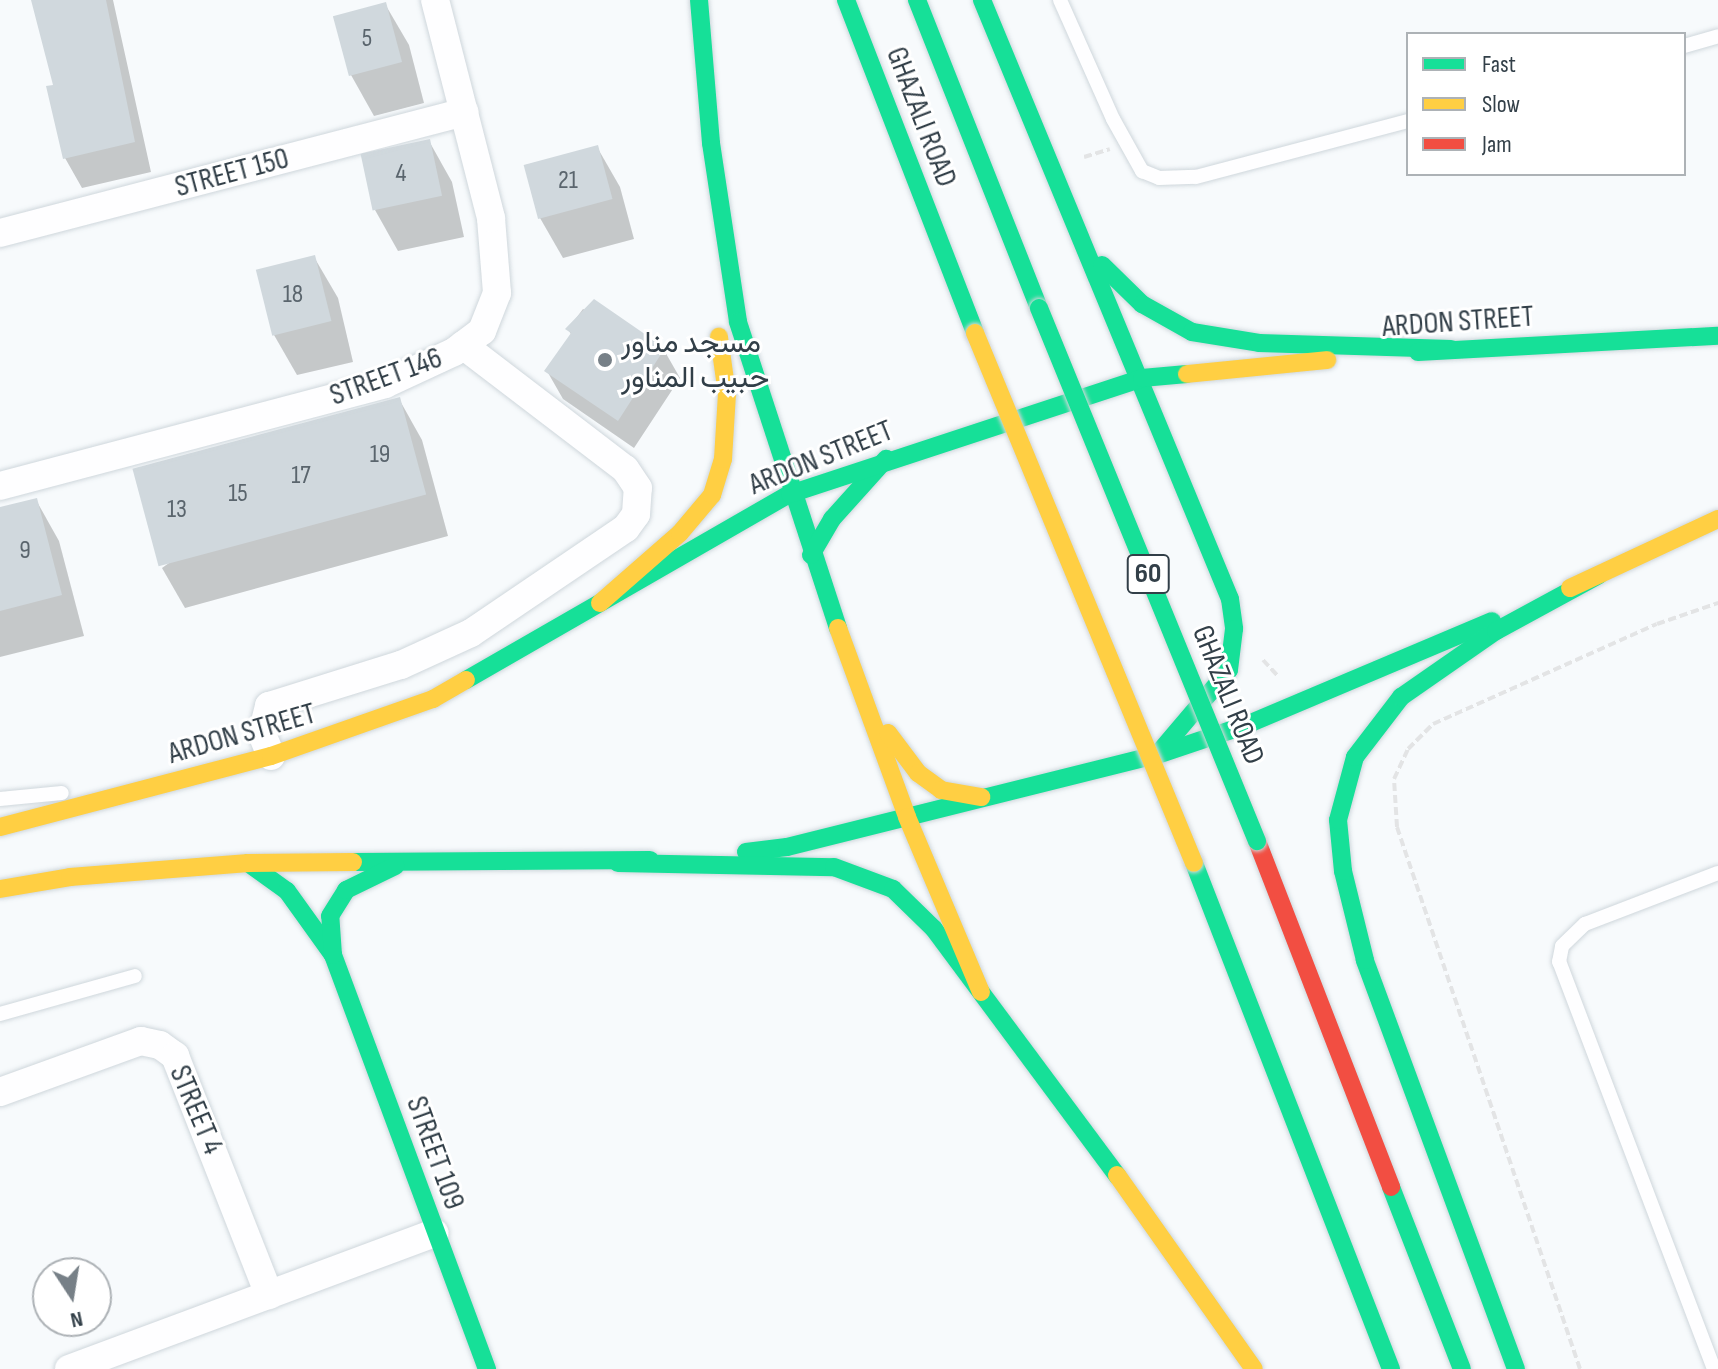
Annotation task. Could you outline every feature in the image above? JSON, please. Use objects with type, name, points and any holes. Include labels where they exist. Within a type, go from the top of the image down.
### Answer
[{"type":"main road","points":[[699,0],[711,143],[738,322],[811,555],[907,817],[981,992]]},
{"type":"main road","name":"GHAZALI ROAD","points":[[846,0],[975,333],[1194,863],[1391,1369]]},
{"type":"main road","name":"GHAZALI ROAD","points":[[917,0],[1257,841],[1462,1369]]},
{"type":"main road","points":[[924,0],[951,87]]},
{"type":"main road","points":[[982,0],[1142,378],[1230,599],[1234,629],[1229,670],[1157,755]]},
{"type":"main road","points":[[710,275],[711,143]]},
{"type":"main road","points":[[1070,209],[1102,264],[1142,304],[1192,332],[1259,343],[1451,349]]},
{"type":"main road","points":[[600,603],[698,517],[712,495],[723,459],[727,394],[716,320]]},
{"type":"main road","name":"ARDON STREET","points":[[0,827],[271,756],[433,699],[790,494],[886,459],[1142,378],[1451,349],[1718,336]]},
{"type":"main road","points":[[811,555],[832,519],[886,459]]},
{"type":"main road","points":[[618,863],[787,847],[1157,755],[1246,725],[1599,575],[1718,519]]},
{"type":"main road","points":[[1516,1369],[1365,960],[1343,871],[1338,820],[1355,757],[1401,697],[1496,631],[1599,575]]},
{"type":"main road","points":[[858,683],[918,773],[941,790],[981,797]]},
{"type":"main road","points":[[0,889],[70,877],[248,863],[404,861],[834,867],[867,876],[914,908],[981,992],[1215,1307],[1254,1369]]},
{"type":"main road","name":"STREET 109","points":[[404,861],[346,890],[330,916],[333,955],[487,1369]]},
{"type":"main road","name":"STREET 109","points":[[248,863],[287,891],[333,955]]},
{"type":"street","name":"STREET 146","points":[[0,486],[385,384],[463,345],[482,331],[497,293],[491,218],[435,0]]},
{"type":"street","name":"STREET 150","points":[[0,233],[465,112]]},
{"type":"street","points":[[271,756],[262,734],[269,706],[401,665],[471,633],[626,528],[636,514],[638,488],[625,469],[463,345]]},
{"type":"street","name":"STREET 4","points":[[0,1092],[141,1041],[160,1045],[175,1056],[269,1295]]},
{"type":"street","points":[[69,1369],[434,1233]]},
{"type":"lane","points":[[1060,0],[1142,171],[1179,180],[1406,122]]},
{"type":"lane","points":[[1686,45],[1718,36]]},
{"type":"lane","points":[[0,799],[178,781]]},
{"type":"lane","points":[[1714,1369],[1559,962],[1562,946],[1585,924],[1718,873]]},
{"type":"lane","points":[[0,1014],[135,976]]},
{"type":"path","points":[[1050,166],[1128,145]]},
{"type":"path","points":[[1580,1369],[1397,827],[1394,779],[1408,749],[1433,724],[1657,624],[1718,603]]},
{"type":"building","points":[[31,0],[106,0],[135,142],[63,159],[46,86],[53,85]]},
{"type":"building","points":[[386,2],[402,62],[349,76],[333,16]]},
{"type":"building","points":[[430,139],[442,196],[373,210],[361,154]]},
{"type":"building","points":[[598,145],[612,199],[538,219],[524,165]]},
{"type":"building","points":[[315,255],[331,321],[272,336],[256,270]]},
{"type":"building","name":"مسجد مناور حبيب المناور","points":[[594,299],[665,348],[618,421],[544,371],[571,333],[565,329]]},
{"type":"building","points":[[400,397],[426,495],[159,566],[132,469]]},
{"type":"building","points":[[37,498],[62,595],[0,611],[0,507]]},
{"type":"traffic: fast","points":[[699,0],[711,143],[738,322],[838,628]]},
{"type":"traffic: fast","points":[[846,0],[975,333]]},
{"type":"traffic: fast","points":[[917,0],[1039,308]]},
{"type":"traffic: fast","points":[[982,0],[1230,599],[1234,629],[1229,670],[1157,755]]},
{"type":"traffic: fast","points":[[1102,265],[1142,304],[1192,332],[1259,343],[1451,349]]},
{"type":"traffic: fast","points":[[1039,308],[1257,841]]},
{"type":"traffic: fast","points":[[1418,352],[1718,336]]},
{"type":"traffic: fast","points":[[466,680],[790,494],[1142,378],[1187,374]]},
{"type":"traffic: fast","points":[[811,555],[832,519],[886,459]]},
{"type":"traffic: fast","points":[[1516,1369],[1365,960],[1343,871],[1338,820],[1355,757],[1401,697],[1496,631],[1599,575]]},
{"type":"traffic: fast","points":[[746,852],[787,847],[1157,755],[1246,725],[1492,621]]},
{"type":"traffic: fast","points":[[353,862],[650,860]]},
{"type":"traffic: fast","points":[[248,863],[287,891],[333,955],[487,1369]]},
{"type":"traffic: fast","points":[[618,863],[834,867],[893,889],[934,929],[1117,1175]]},
{"type":"traffic: fast","points":[[1194,863],[1391,1369]]},
{"type":"traffic: fast","points":[[333,955],[330,916],[346,890],[395,866]]},
{"type":"traffic: fast","points":[[1391,1187],[1462,1369]]},
{"type":"traffic: slow","points":[[975,333],[1194,863]]},
{"type":"traffic: slow","points":[[600,603],[680,533],[712,495],[723,459],[727,394],[719,337]]},
{"type":"traffic: slow","points":[[1187,374],[1327,360]]},
{"type":"traffic: slow","points":[[1570,588],[1718,519]]},
{"type":"traffic: slow","points":[[838,628],[907,817],[981,992]]},
{"type":"traffic: slow","points":[[0,827],[271,756],[433,699],[466,680]]},
{"type":"traffic: slow","points":[[888,733],[918,773],[941,790],[981,797]]},
{"type":"traffic: slow","points":[[0,889],[70,877],[248,863],[353,862]]},
{"type":"traffic: slow","points":[[1117,1175],[1254,1369]]},
{"type":"traffic: jam","points":[[1257,841],[1391,1187]]},
{"type":"place","name":"مسجد مناور حبيب المناور","points":[[605,360]]}]
